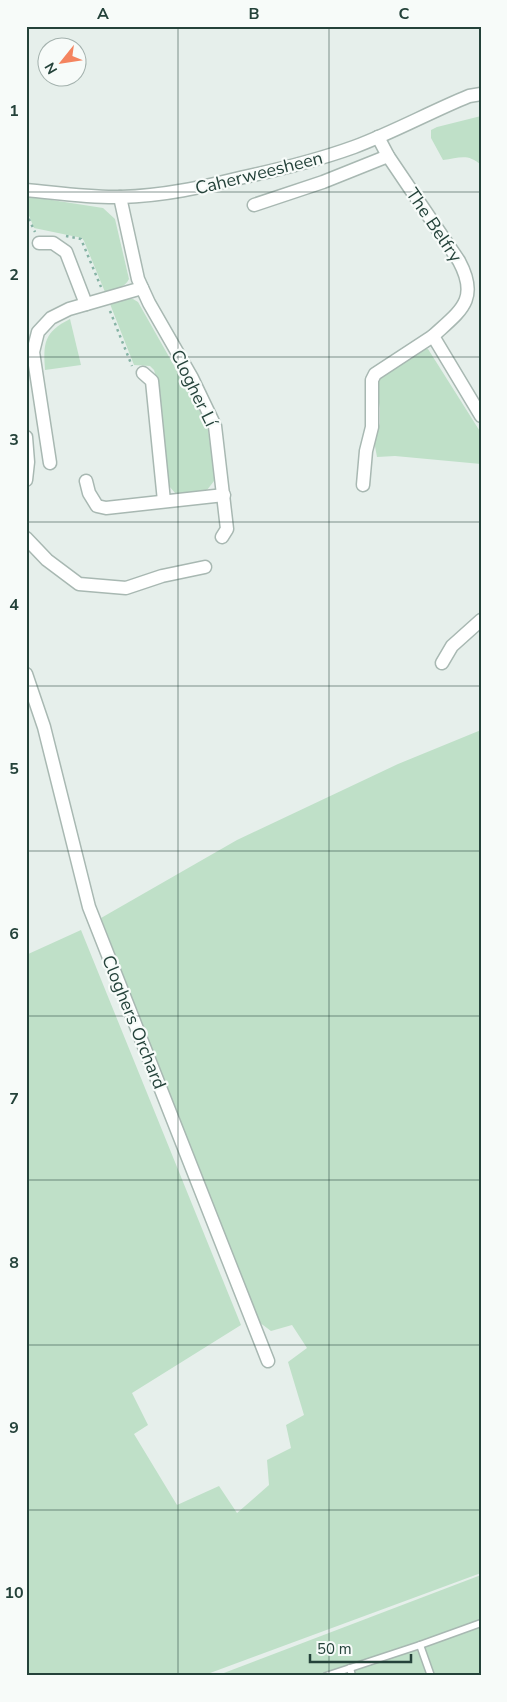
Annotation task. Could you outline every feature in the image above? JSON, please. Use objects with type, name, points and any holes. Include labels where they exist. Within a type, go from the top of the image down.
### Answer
[{"type":"street","name":"Caherweesheen","points":[[26,190],[100,197],[146,196],[189,191],[309,162],[378,137],[469,96],[481,94]]},
{"type":"street","name":"The Belfry","points":[[363,485],[366,451],[372,427],[372,380],[375,374],[432,336],[458,312],[466,301],[469,288],[466,274],[459,261],[388,156],[378,137]]},
{"type":"street","points":[[254,205],[323,182],[388,156]]},
{"type":"street","name":"Clogher Lí","points":[[120,197],[138,279],[148,303],[192,378],[215,426],[227,528],[222,538]]},
{"type":"street","points":[[39,243],[53,243],[66,252],[86,304]]},
{"type":"street","points":[[50,463],[33,352],[38,332],[51,318],[68,309],[142,288]]},
{"type":"street","points":[[432,336],[481,416]]},
{"type":"street","name":"Clogher Lí","points":[[143,373],[152,381],[164,501]]},
{"type":"street","points":[[26,437],[28,462],[26,480]]},
{"type":"street","points":[[86,481],[89,493],[97,506],[106,508],[224,495]]},
{"type":"street","points":[[26,538],[47,560],[79,584],[126,588],[162,576],[204,567]]},
{"type":"street","points":[[442,663],[452,646],[481,620]]},
{"type":"street","name":"Cloghers Orchard","points":[[26,674],[44,727],[89,907],[268,1361]]},
{"type":"lane","points":[[326,1676],[481,1623]]},
{"type":"lane","points":[[420,1645],[431,1676]]},
{"type":"lane","points":[[350,1668],[352,1676]]},
{"type":"path","points":[[26,213],[39,243]]},
{"type":"green space","points":[[481,116],[481,165],[467,158],[443,160],[431,138],[431,130]]},
{"type":"green space","points":[[26,196],[103,208],[115,219],[129,279],[127,282],[119,288],[105,292],[82,238],[34,228],[26,208]]},
{"type":"green space","points":[[133,299],[138,302],[207,424],[215,475],[214,481],[207,490],[176,494],[169,486],[154,370],[150,366],[134,365],[110,304]]},
{"type":"green space","points":[[70,319],[81,365],[45,370],[44,352],[47,339],[55,329]]},
{"type":"green space","points":[[425,348],[428,349],[481,433],[481,464],[395,456],[377,457],[374,441],[380,423],[380,408],[376,380]]},
{"type":"green space","points":[[481,730],[481,1573],[202,1676],[26,1676],[26,955],[81,930],[241,1325],[132,1393],[148,1425],[134,1434],[177,1505],[219,1486],[237,1513],[269,1485],[267,1460],[291,1448],[286,1425],[304,1415],[288,1362],[307,1348],[292,1325],[271,1331],[259,1322],[101,918],[237,840],[398,764]]},
{"type":"green space","points":[[481,1575],[481,1676],[216,1676]]}]
